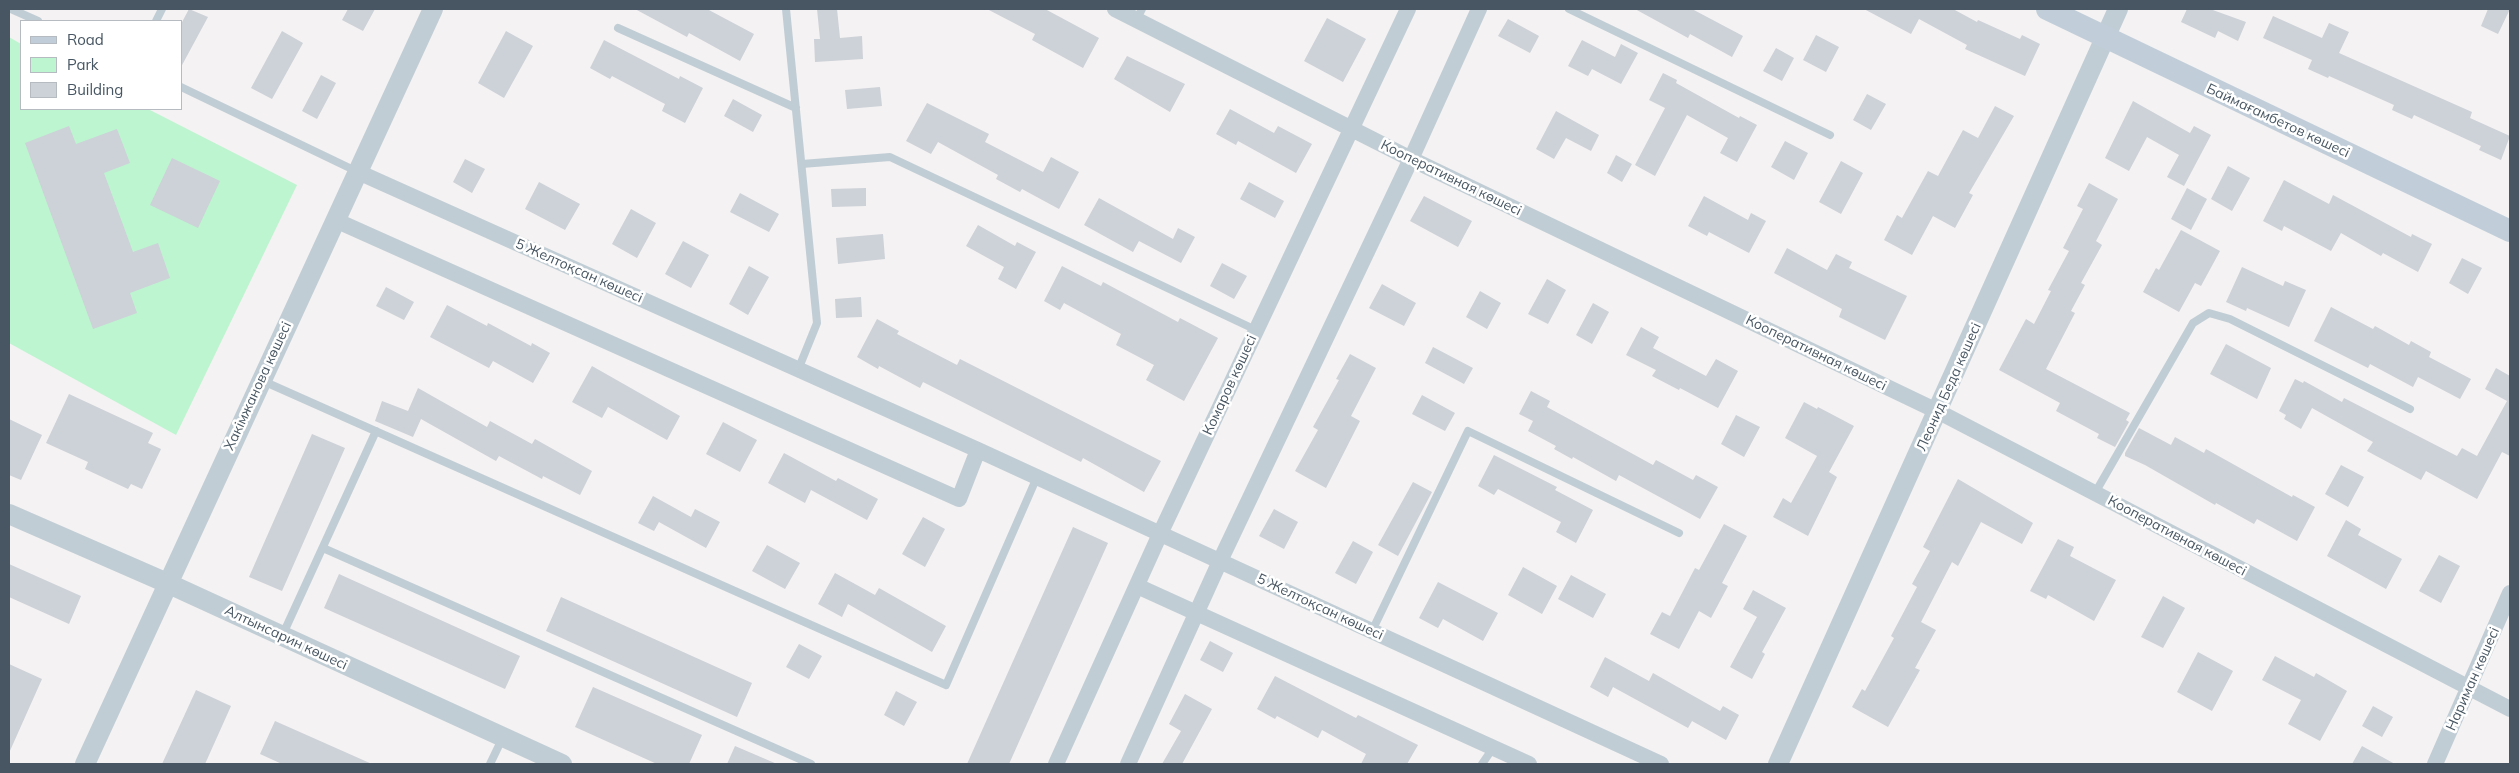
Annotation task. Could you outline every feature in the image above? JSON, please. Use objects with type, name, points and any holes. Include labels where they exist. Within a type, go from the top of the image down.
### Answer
[{"type":"main road","name":"Баймағамбетов көшесі","points":[[2047,9],[2510,231]]},
{"type":"street","name":"Хакімжанова көшесі","points":[[85,764],[433,9]]},
{"type":"street","name":"Кооперативная көшесі","points":[[1116,9],[1140,14],[1350,129],[1938,412],[2510,709]]},
{"type":"street","name":"Комаров көшесі","points":[[1056,764],[1160,534],[1408,9]]},
{"type":"street","points":[[1128,764],[1196,612],[1411,159],[1479,9]]},
{"type":"street","name":"Леонид Беда көшесі","points":[[1778,764],[2118,9]]},
{"type":"street","name":"5 Желтоқсан көшесі","points":[[358,172],[978,450],[1661,764]]},
{"type":"street","points":[[335,220],[959,499],[978,450]]},
{"type":"street","name":"Алтынсарин көшесі","points":[[9,514],[167,583],[562,764]]},
{"type":"street","points":[[1137,586],[1529,764]]},
{"type":"street","name":"Нариман көшесі","points":[[2436,764],[2510,593]]},
{"type":"lane","points":[[11,9],[36,20]]},
{"type":"lane","points":[[786,9],[818,323],[798,370]]},
{"type":"lane","points":[[1569,9],[1830,135]]},
{"type":"lane","points":[[618,28],[796,108]]},
{"type":"lane","name":"5 Желтоқсан көшесі","points":[[182,87],[358,172]]},
{"type":"lane","points":[[802,164],[890,157],[1256,330]]},
{"type":"lane","points":[[2095,493],[2193,323],[2209,313],[2230,319],[2410,409]]},
{"type":"lane","points":[[261,380],[946,685],[1037,477]]},
{"type":"lane","points":[[1372,631],[1468,431],[1679,533]]},
{"type":"lane","points":[[282,636],[376,432]]},
{"type":"lane","points":[[323,548],[811,764]]},
{"type":"lane","points":[[490,764],[503,737]]},
{"type":"lane","points":[[1482,764],[1493,748]]},
{"type":"green space","points":[[9,37],[20,43],[20,110],[150,110],[297,185],[176,435],[9,343]]},
{"type":"building","points":[[189,9],[208,17],[182,65],[182,22]]},
{"type":"building","points":[[348,9],[375,9],[363,31],[342,20]]},
{"type":"building","points":[[635,9],[707,9],[754,34],[740,61],[689,33],[687,37]]},
{"type":"building","points":[[817,9],[837,9],[840,38],[862,36],[863,59],[815,62],[814,39],[820,39]]},
{"type":"building","points":[[987,9],[1045,9],[1099,38],[1083,68],[1032,40],[1035,34]]},
{"type":"building","points":[[1635,9],[1692,9],[1743,36],[1732,57],[1690,34],[1688,38]]},
{"type":"building","points":[[1864,9],[1953,9],[1977,22],[1978,20],[2020,39],[2022,35],[2040,44],[2025,76],[1965,49],[1967,45],[1919,19],[1911,34]]},
{"type":"building","points":[[2187,9],[2210,9],[2246,22],[2238,41],[2218,31],[2215,38],[2181,22]]},
{"type":"building","points":[[2488,9],[2510,9],[2498,34],[2481,26]]},
{"type":"building","points":[[2273,16],[2322,38],[2329,23],[2349,32],[2339,53],[2472,112],[2470,118],[2510,136],[2501,160],[2479,150],[2481,146],[2414,115],[2412,119],[2392,110],[2394,105],[2329,76],[2328,78],[2308,69],[2312,60],[2263,38]]},
{"type":"building","points":[[1327,18],[1366,39],[1343,82],[1304,61]]},
{"type":"building","points":[[1508,19],[1539,36],[1530,53],[1498,36]]},
{"type":"building","points":[[282,31],[303,43],[272,99],[251,88]]},
{"type":"building","points":[[506,31],[533,46],[504,98],[478,83]]},
{"type":"building","points":[[1816,35],[1839,47],[1826,72],[1803,60]]},
{"type":"building","points":[[604,40],[679,79],[680,76],[703,88],[685,123],[662,111],[665,104],[612,76],[610,79],[590,68]]},
{"type":"building","points":[[1582,40],[1615,57],[1621,44],[1638,53],[1621,84],[1592,69],[1588,76],[1568,66]]},
{"type":"building","points":[[1776,48],[1794,58],[1782,81],[1763,71]]},
{"type":"building","points":[[1127,56],[1185,84],[1170,112],[1114,79]]},
{"type":"building","points":[[1663,73],[1677,80],[1676,83],[1739,118],[1740,116],[1757,125],[1737,162],[1720,153],[1728,138],[1687,115],[1655,176],[1635,165],[1665,108],[1649,100]]},
{"type":"building","points":[[321,75],[336,83],[317,119],[302,111]]},
{"type":"building","points":[[880,87],[882,106],[847,109],[845,90]]},
{"type":"building","points":[[1867,94],[1886,104],[1871,130],[1853,120]]},
{"type":"building","points":[[733,99],[762,115],[753,132],[724,116]]},
{"type":"building","points":[[2133,101],[2190,133],[2194,126],[2211,135],[2184,186],[2167,177],[2179,155],[2147,137],[2129,171],[2105,158]]},
{"type":"building","points":[[927,103],[989,134],[985,142],[1043,172],[1051,157],[1079,172],[1059,209],[1022,189],[1020,192],[996,179],[998,175],[938,142],[931,154],[906,141]]},
{"type":"building","points":[[1995,106],[2014,116],[1969,193],[1973,195],[1955,228],[1933,216],[1912,255],[1884,240],[1897,215],[1902,218],[1928,171],[1938,176],[1963,130],[1978,138]]},
{"type":"building","points":[[1230,109],[1274,133],[1278,126],[1312,144],[1296,173],[1238,141],[1236,145],[1216,134]]},
{"type":"building","points":[[1556,111],[1599,135],[1591,151],[1566,138],[1554,159],[1536,149]]},
{"type":"building","points":[[69,126],[76,144],[117,129],[130,163],[104,173],[133,252],[158,243],[170,278],[130,293],[137,313],[93,329],[25,143]]},
{"type":"building","points":[[1785,141],[1808,153],[1794,180],[1771,167]]},
{"type":"building","points":[[1616,155],[1632,164],[1622,182],[1607,173]]},
{"type":"building","points":[[172,158],[220,181],[198,228],[150,205]]},
{"type":"building","points":[[465,159],[485,169],[472,193],[453,182]]},
{"type":"building","points":[[1841,161],[1863,173],[1841,214],[1819,202]]},
{"type":"building","points":[[2228,166],[2250,178],[2232,211],[2211,199]]},
{"type":"building","points":[[2284,180],[2329,204],[2333,195],[2411,237],[2412,234],[2432,244],[2418,272],[2383,253],[2381,256],[2341,233],[2331,251],[2284,226],[2282,231],[2263,221]]},
{"type":"building","points":[[539,182],[580,204],[565,230],[525,209]]},
{"type":"building","points":[[1249,182],[1284,201],[1275,218],[1240,199]]},
{"type":"building","points":[[2089,183],[2118,199],[2096,241],[2102,245],[2081,283],[2085,285],[2071,311],[2075,313],[2046,369],[2130,413],[2126,420],[2129,422],[2115,447],[2097,438],[2099,434],[2056,411],[2060,403],[1999,370],[2026,319],[2034,324],[2051,291],[2048,290],[2069,251],[2063,248],[2083,209],[2077,206]]},
{"type":"building","points":[[866,188],[866,206],[832,207],[831,189]]},
{"type":"building","points":[[2187,188],[2207,199],[2191,230],[2171,219]]},
{"type":"building","points":[[740,193],[779,214],[769,232],[730,212]]},
{"type":"building","points":[[1424,196],[1472,221],[1458,247],[1410,221]]},
{"type":"building","points":[[1704,196],[1748,220],[1751,213],[1766,221],[1749,253],[1709,232],[1707,236],[1688,226]]},
{"type":"building","points":[[1099,198],[1173,239],[1178,228],[1195,237],[1181,263],[1139,241],[1133,252],[1084,225]]},
{"type":"building","points":[[631,209],[656,223],[637,258],[612,244]]},
{"type":"building","points":[[978,225],[1015,246],[1017,242],[1036,252],[1016,289],[998,279],[1004,267],[966,246]]},
{"type":"building","points":[[2181,230],[2220,251],[2201,286],[2195,283],[2179,312],[2143,292],[2156,268],[2159,270]]},
{"type":"building","points":[[883,234],[885,259],[838,264],[836,238]]},
{"type":"building","points":[[683,241],[709,255],[691,288],[665,274]]},
{"type":"building","points":[[1787,248],[1827,270],[1836,254],[1852,262],[1849,268],[1907,296],[1885,340],[1839,317],[1842,309],[1774,273]]},
{"type":"building","points":[[2462,258],[2482,268],[2468,294],[2449,283]]},
{"type":"building","points":[[1222,263],[1247,276],[1234,299],[1210,286]]},
{"type":"building","points":[[749,266],[769,277],[748,315],[729,304]]},
{"type":"building","points":[[1062,266],[1101,286],[1103,282],[1178,322],[1180,318],[1218,338],[1184,401],[1146,380],[1154,365],[1116,345],[1121,334],[1064,303],[1060,310],[1044,301]]},
{"type":"building","points":[[2242,267],[2283,286],[2285,281],[2306,290],[2289,327],[2247,308],[2246,311],[2226,302]]},
{"type":"building","points":[[1547,279],[1566,290],[1548,324],[1528,314]]},
{"type":"building","points":[[1382,284],[1416,303],[1404,326],[1369,308]]},
{"type":"building","points":[[386,287],[414,302],[404,320],[376,306]]},
{"type":"building","points":[[1480,291],[1501,303],[1487,329],[1466,317]]},
{"type":"building","points":[[861,297],[862,317],[836,318],[835,299]]},
{"type":"building","points":[[1593,303],[1609,312],[1592,344],[1576,335]]},
{"type":"building","points":[[447,305],[487,326],[488,323],[531,346],[532,343],[550,353],[533,383],[493,361],[489,368],[430,337]]},
{"type":"building","points":[[2331,307],[2373,329],[2375,326],[2409,345],[2411,341],[2431,352],[2429,357],[2471,379],[2460,399],[2418,377],[2413,387],[2370,364],[2368,368],[2314,341]]},
{"type":"building","points":[[877,319],[899,331],[897,334],[957,365],[960,359],[1161,461],[1144,492],[1083,458],[1081,462],[923,382],[920,388],[879,366],[878,369],[857,357]]},
{"type":"building","points":[[1641,327],[1659,337],[1653,348],[1706,376],[1716,359],[1738,371],[1718,408],[1652,376],[1656,370],[1626,355]]},
{"type":"building","points":[[2226,344],[2271,368],[2257,399],[2210,374]]},
{"type":"building","points":[[1433,347],[1473,368],[1464,384],[1425,363]]},
{"type":"building","points":[[1350,354],[1376,368],[1351,416],[1360,421],[1326,488],[1295,471],[1318,430],[1313,427],[1339,380],[1336,379]]},
{"type":"building","points":[[592,366],[680,416],[667,440],[608,407],[602,418],[572,402]]},
{"type":"building","points":[[2496,368],[2510,376],[2510,456],[2502,452],[2477,499],[2426,471],[2421,480],[2367,451],[2373,442],[2312,408],[2301,429],[2284,419],[2286,415],[2279,411],[2295,379],[2303,383],[2304,381],[2342,402],[2344,398],[2457,456],[2462,448],[2477,456],[2507,401],[2485,389]]},
{"type":"building","points":[[418,388],[487,427],[490,421],[532,444],[535,439],[592,471],[580,495],[543,476],[542,479],[499,456],[496,461],[421,419],[413,437],[375,421],[382,401],[408,411]]},
{"type":"building","points":[[1531,391],[1550,401],[1547,407],[1653,465],[1656,460],[1693,480],[1696,475],[1718,487],[1700,519],[1619,475],[1616,481],[1573,457],[1572,459],[1554,449],[1556,446],[1528,431],[1533,421],[1519,414]]},
{"type":"building","points":[[69,394],[153,433],[148,443],[161,449],[142,489],[131,484],[128,489],[85,469],[88,462],[46,443]]},
{"type":"building","points":[[1422,395],[1455,413],[1445,431],[1412,414]]},
{"type":"building","points":[[1804,402],[1817,409],[1818,407],[1854,426],[1829,472],[1837,477],[1808,536],[1773,517],[1783,498],[1791,503],[1817,456],[1785,438]]},
{"type":"building","points":[[1736,415],[1760,427],[1744,457],[1721,444]]},
{"type":"building","points":[[9,419],[42,435],[21,480],[9,475]]},
{"type":"building","points":[[723,422],[757,440],[740,472],[706,454]]},
{"type":"building","points":[[2139,428],[2171,445],[2175,437],[2204,453],[2206,449],[2292,497],[2293,495],[2315,507],[2297,541],[2257,519],[2254,524],[2216,503],[2215,505],[2145,465],[2125,456]]},
{"type":"building","points":[[312,434],[345,448],[282,591],[249,577]]},
{"type":"building","points":[[784,453],[836,481],[838,478],[878,499],[867,520],[811,490],[805,503],[768,483]]},
{"type":"building","points":[[1494,455],[1557,487],[1555,490],[1593,510],[1576,543],[1556,532],[1561,522],[1498,489],[1494,495],[1478,486]]},
{"type":"building","points":[[2341,465],[2364,477],[2348,507],[2325,494]]},
{"type":"building","points":[[1958,479],[2033,523],[2022,544],[1981,522],[1958,566],[1952,562],[1921,622],[1936,630],[1915,668],[1920,670],[1888,727],[1852,707],[1862,689],[1865,691],[1894,638],[1891,636],[1917,587],[1912,584],[1930,551],[1923,547]]},
{"type":"building","points":[[1413,482],[1432,492],[1398,556],[1378,545]]},
{"type":"building","points":[[653,496],[691,517],[695,509],[720,522],[706,548],[659,522],[654,531],[638,523]]},
{"type":"building","points":[[1274,509],[1298,522],[1284,549],[1259,536]]},
{"type":"building","points":[[923,517],[945,529],[925,567],[902,554]]},
{"type":"building","points":[[2346,520],[2361,529],[2358,535],[2402,559],[2386,589],[2327,556]]},
{"type":"building","points":[[1724,524],[1747,536],[1722,583],[1728,586],[1711,618],[1699,611],[1679,649],[1650,634],[1662,612],[1670,616],[1695,568],[1699,570]]},
{"type":"building","points":[[1073,527],[1108,543],[1009,764],[967,764]]},
{"type":"building","points":[[2058,539],[2074,547],[2070,556],[2116,580],[2094,621],[2048,595],[2046,599],[2030,591]]},
{"type":"building","points":[[1353,541],[1373,552],[1356,584],[1335,573]]},
{"type":"building","points":[[767,545],[800,563],[785,589],[752,571]]},
{"type":"building","points":[[2439,555],[2460,566],[2441,603],[2419,591]]},
{"type":"building","points":[[9,564],[81,596],[69,624],[9,597]]},
{"type":"building","points":[[1523,567],[1557,586],[1542,614],[1508,595]]},
{"type":"building","points":[[835,573],[875,595],[879,588],[946,626],[932,652],[848,604],[842,617],[818,604]]},
{"type":"building","points":[[339,574],[520,656],[505,689],[324,608]]},
{"type":"building","points":[[1571,575],[1606,594],[1593,618],[1558,599]]},
{"type":"building","points":[[1438,582],[1498,613],[1483,641],[1443,619],[1438,628],[1419,618]]},
{"type":"building","points":[[1753,590],[1786,608],[1762,652],[1765,654],[1752,679],[1730,667],[1757,617],[1743,609]]},
{"type":"building","points":[[2163,596],[2185,608],[2163,648],[2141,637]]},
{"type":"building","points":[[561,597],[752,683],[737,717],[546,631]]},
{"type":"building","points":[[1210,641],[1233,653],[1223,672],[1200,660]]},
{"type":"building","points":[[799,644],[822,656],[809,679],[786,667]]},
{"type":"building","points":[[2198,652],[2233,671],[2212,711],[2177,692]]},
{"type":"building","points":[[2275,656],[2314,677],[2316,673],[2347,691],[2320,741],[2288,724],[2301,700],[2262,680]]},
{"type":"building","points":[[1605,657],[1649,681],[1653,673],[1720,711],[1723,706],[1739,715],[1726,740],[1692,721],[1688,728],[1613,687],[1608,697],[1590,687]]},
{"type":"building","points":[[9,664],[42,679],[9,753]]},
{"type":"building","points":[[1275,676],[1356,718],[1358,715],[1418,745],[1407,764],[1361,764],[1366,754],[1322,730],[1318,738],[1277,716],[1275,719],[1257,709]]},
{"type":"building","points":[[593,687],[702,735],[689,764],[657,764],[575,727]]},
{"type":"building","points":[[196,690],[231,706],[205,764],[162,764]]},
{"type":"building","points":[[896,691],[917,702],[904,726],[884,715]]},
{"type":"building","points":[[1185,694],[1212,709],[1182,764],[1162,764],[1181,731],[1169,724]]},
{"type":"building","points":[[2373,706],[2393,717],[2382,737],[2362,726]]},
{"type":"building","points":[[275,721],[372,764],[282,764],[260,754]]},
{"type":"building","points":[[735,746],[777,764],[727,764]]},
{"type":"building","points":[[2362,746],[2395,764],[2352,764]]}]
